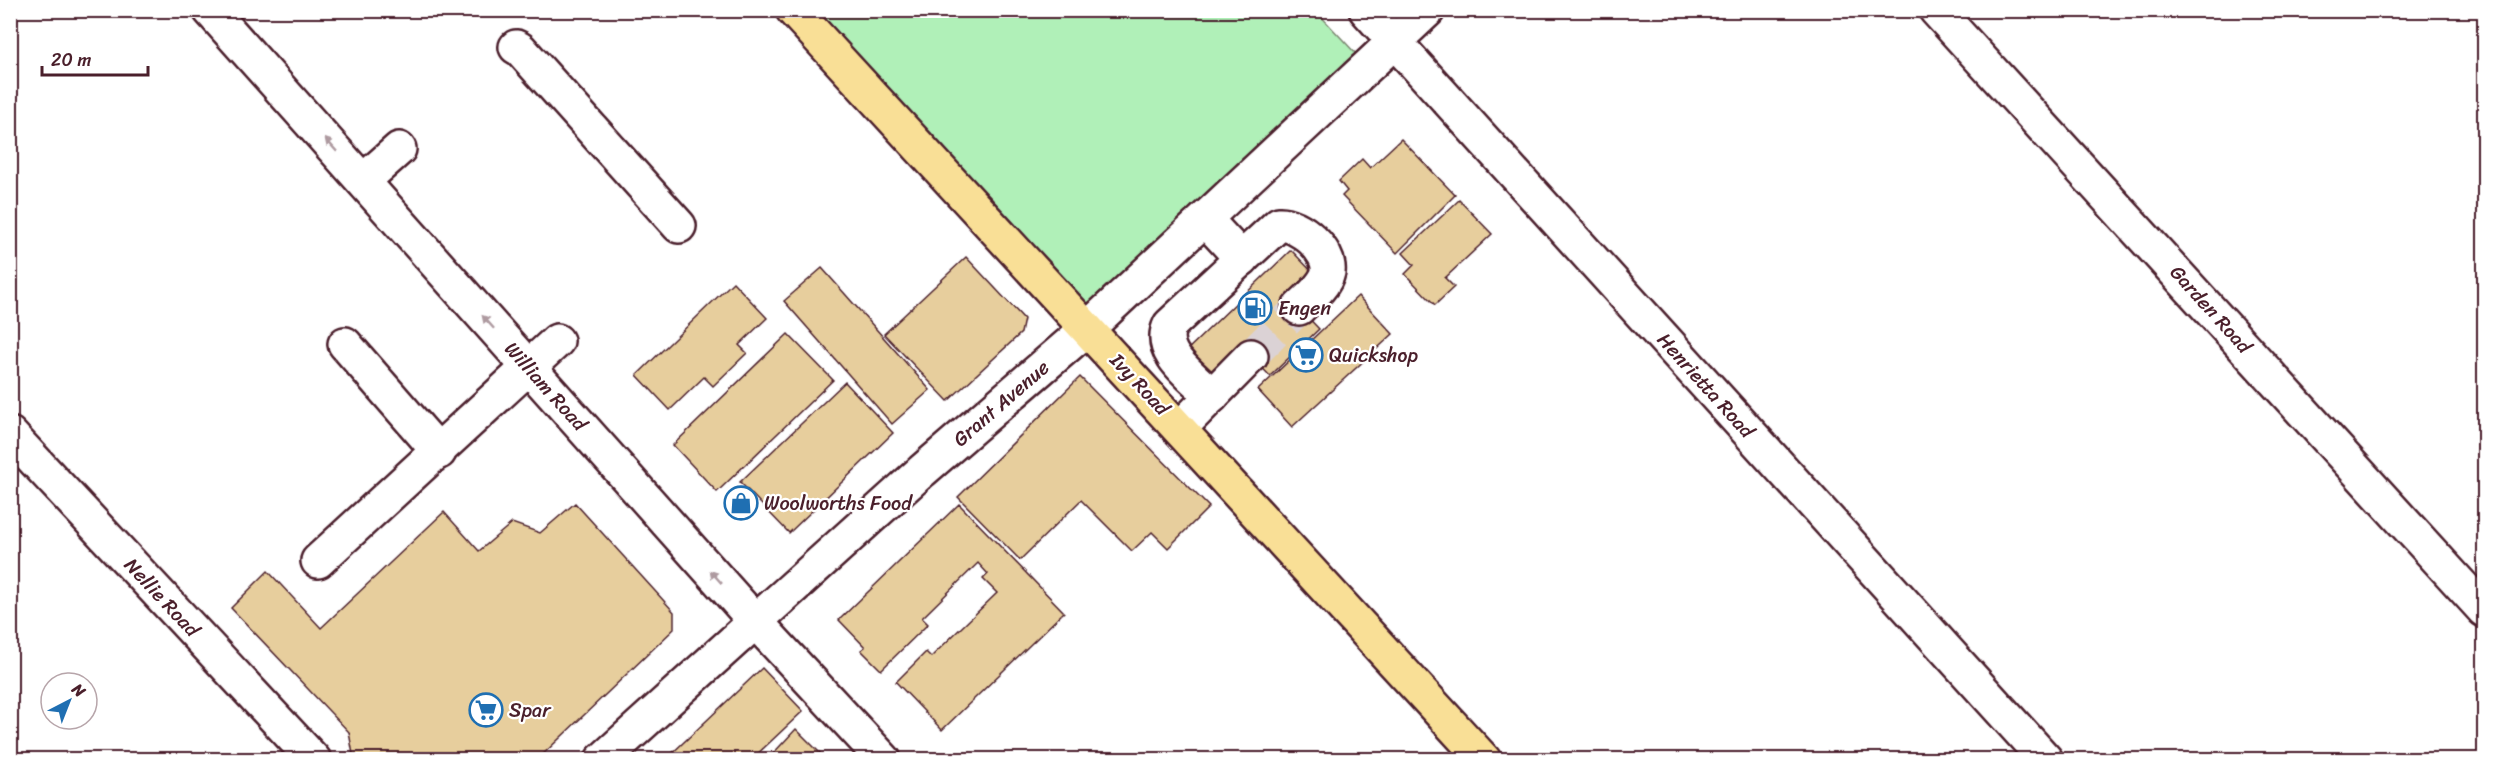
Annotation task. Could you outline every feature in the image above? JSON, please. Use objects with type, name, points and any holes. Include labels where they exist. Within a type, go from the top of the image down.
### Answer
[{"type":"main road","name":"Ivy Road","points":[[793,10],[1484,759]]},
{"type":"street","name":"William Road","points":[[210,10],[755,621],[884,759]]},
{"type":"street","name":"Henrietta Road","points":[[1366,10],[2046,759]]},
{"type":"street","name":"Grant Avenue","points":[[603,759],[755,621],[1088,328],[1428,10]]},
{"type":"street","name":"Garden Road","points":[[1936,10],[2157,249],[2484,610]]},
{"type":"street","points":[[516,47],[679,226]]},
{"type":"street","points":[[363,181],[399,149]]},
{"type":"street","points":[[1205,219],[1242,259]]},
{"type":"street","points":[[1212,396],[1172,356],[1166,344],[1165,335],[1170,325],[1280,224],[1289,224],[1299,228],[1325,257],[1328,270],[1324,282],[1299,308]]},
{"type":"street","points":[[318,561],[557,341]]},
{"type":"street","points":[[345,344],[439,452]]},
{"type":"street","points":[[1180,428],[1251,356]]},
{"type":"street","name":"Nellie Road","points":[[10,434],[314,759]]},
{"type":"green space","points":[[815,11],[1316,11],[1357,55],[1090,307]]},
{"type":"building","points":[[1401,139],[1455,195],[1397,253],[1342,196],[1347,191],[1339,181],[1362,159],[1370,168]]},
{"type":"building","points":[[1459,200],[1492,234],[1445,278],[1454,287],[1435,305],[1405,274],[1414,265],[1403,253]]},
{"type":"building","points":[[1291,250],[1320,280],[1299,308],[1319,329],[1270,376],[1244,349],[1211,380],[1184,353]]},
{"type":"building","points":[[966,257],[1024,319],[1021,333],[948,401],[884,334]]},
{"type":"building","points":[[822,268],[930,390],[892,424],[784,301]]},
{"type":"building","points":[[733,282],[767,318],[739,345],[747,353],[713,386],[704,377],[670,410],[637,375]]},
{"type":"building","points":[[1358,296],[1393,334],[1292,427],[1258,390]]},
{"type":"building","points":[[788,334],[833,380],[717,492],[673,445]]},
{"type":"building","points":[[1080,377],[1209,507],[1168,548],[1152,532],[1132,551],[1081,500],[1020,560],[958,497]]},
{"type":"building","points":[[845,382],[893,433],[789,533],[740,482]]},
{"type":"building","points":[[575,503],[674,612],[674,629],[537,760],[354,760],[349,732],[231,608],[268,571],[321,628],[444,512],[479,551],[512,523],[540,533]]},
{"type":"building","points":[[959,504],[1064,612],[942,730],[896,682],[926,652],[931,657],[997,593],[983,579],[988,574],[978,563],[922,618],[928,624],[881,670],[861,650],[865,647],[839,620]]},
{"type":"building","points":[[762,668],[803,711],[751,760],[665,760]]},
{"type":"building","points":[[796,729],[827,760],[767,760]]},
{"type":"tunnel","points":[[1251,356],[1299,308]]},
{"type":"place","name":"Engen","points":[[1255,308]]},
{"type":"place","name":"Quickshop","points":[[1306,355]]},
{"type":"place","name":"Woolworths Food","points":[[741,503]]},
{"type":"place","name":"Spar","points":[[486,710]]}]
